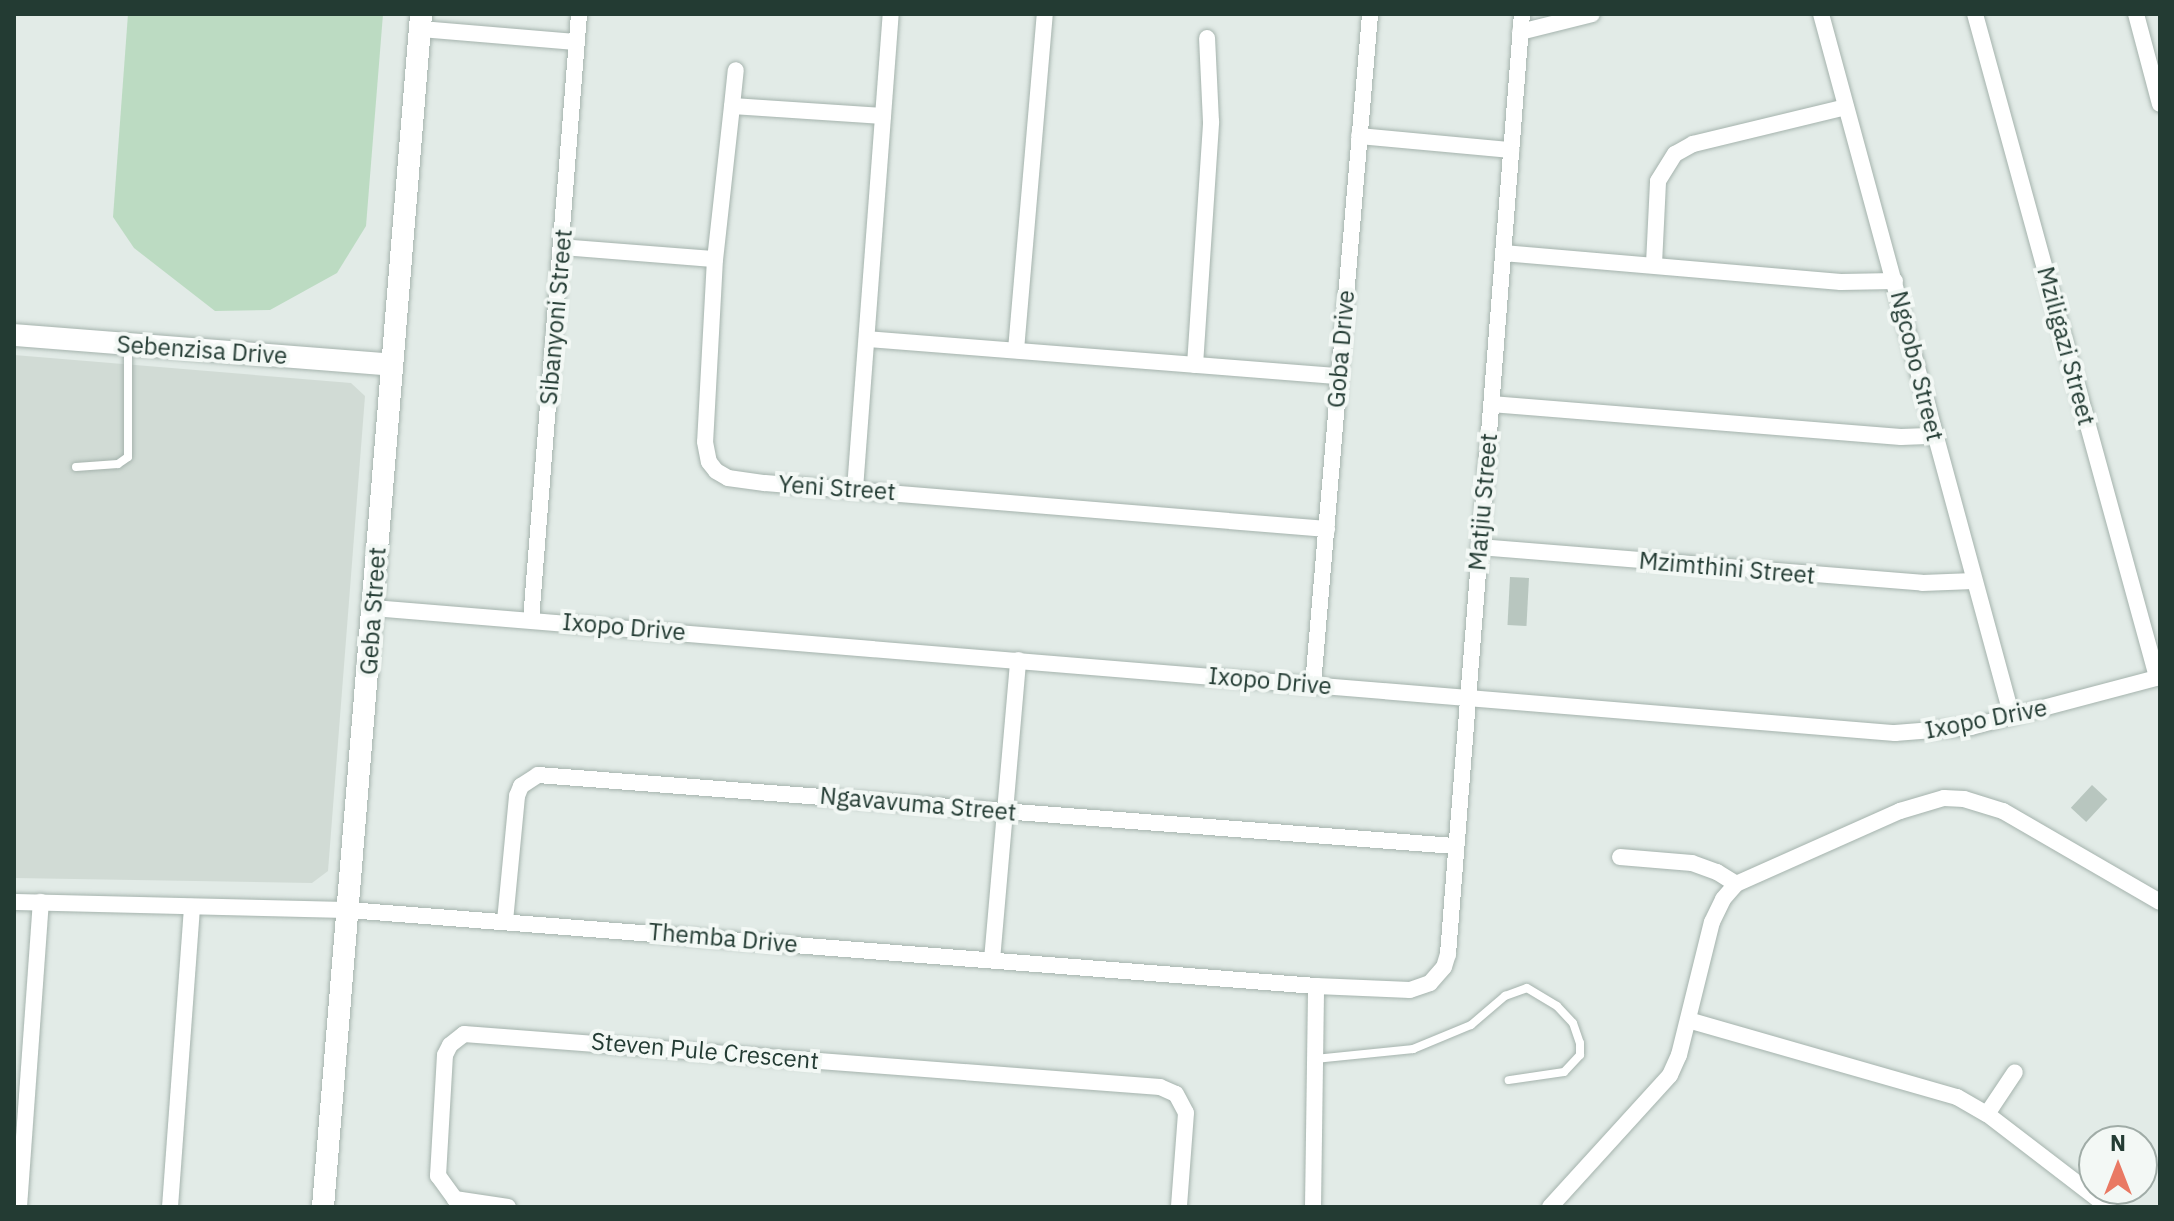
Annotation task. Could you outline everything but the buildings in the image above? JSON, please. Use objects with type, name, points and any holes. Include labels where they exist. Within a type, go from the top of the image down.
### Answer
[{"type":"street","name":"Sibanyoni Street","points":[[531,620],[579,14]]},
{"type":"street","points":[[855,489],[891,14]]},
{"type":"street","points":[[1016,350],[1045,14]]},
{"type":"street","name":"Goba Drive","points":[[1313,685],[1370,14]]},
{"type":"street","name":"Matjiu Street","points":[[1430,983],[1444,967],[1448,954],[1522,14]]},
{"type":"street","points":[[1520,32],[1592,14]]},
{"type":"street","name":"Ngcobo Street","points":[[1821,14],[2012,717]]},
{"type":"street","name":"Mziligazi Street","points":[[1975,14],[2159,677]]},
{"type":"street","points":[[2136,14],[2160,104]]},
{"type":"street","points":[[420,21],[576,42]]},
{"type":"street","name":"Geba Street","points":[[323,1207],[420,21]]},
{"type":"street","points":[[1195,365],[1211,122],[1207,38]]},
{"type":"street","name":"Yeni Street","points":[[736,70],[715,259],[705,442],[709,462],[728,478],[1327,529]]},
{"type":"street","points":[[732,106],[883,116]]},
{"type":"street","points":[[1654,264],[1658,181],[1675,154],[1693,144],[1846,107]]},
{"type":"street","points":[[1359,136],[1511,150]]},
{"type":"street","points":[[561,247],[715,259]]},
{"type":"street","points":[[1503,253],[1841,282],[1895,281]]},
{"type":"street","name":"Sebenzisa Drive","points":[[14,335],[391,365]]},
{"type":"street","points":[[867,339],[1338,376]]},
{"type":"street","points":[[1491,404],[1901,437],[1935,436]]},
{"type":"street","name":"Mzimthini Street","points":[[1479,547],[1922,583],[1974,581]]},
{"type":"street","name":"Ixopo Drive","points":[[373,608],[1895,733],[1943,732],[2012,717],[2159,677]]},
{"type":"street","points":[[992,960],[1018,660]]},
{"type":"street","name":"Ngavavuma Street","points":[[505,921],[517,796],[521,786],[538,775],[1455,846]]},
{"type":"street","points":[[1550,1207],[1670,1075],[1688,1020],[1712,922],[1723,899],[1736,884],[1900,811],[1944,798],[1964,799],[2003,811],[2158,896]]},
{"type":"street","points":[[1620,857],[1692,863],[1717,872],[1736,884]]},
{"type":"street","name":"Themba Drive","points":[[14,902],[348,910],[1316,986],[1410,990],[1430,983]]},
{"type":"street","points":[[19,1207],[41,902]]},
{"type":"street","points":[[170,1207],[192,907]]},
{"type":"street","points":[[1313,1207],[1316,986]]},
{"type":"street","points":[[1688,1020],[1957,1097],[1987,1114],[2108,1207]]},
{"type":"street","name":"Steven Pule Crescent","points":[[508,1207],[455,1199],[438,1176],[445,1055],[450,1045],[464,1034],[1160,1087],[1176,1094],[1186,1113],[1179,1207]]},
{"type":"street","points":[[1987,1114],[2015,1072]]},
{"type":"lane","points":[[76,467],[118,464],[128,457],[128,344]]},
{"type":"lane","points":[[1314,1059],[1413,1049],[1463,1029],[1505,996],[1527,988],[1557,1006],[1573,1023],[1580,1043],[1580,1055],[1564,1072],[1509,1080]]},
{"type":"shaded area","points":[[14,355],[351,383],[365,396],[328,871],[312,883],[14,878]]},
{"type":"green space","points":[[128,14],[383,14],[366,226],[337,273],[270,310],[215,311],[134,248],[113,217]]}]
